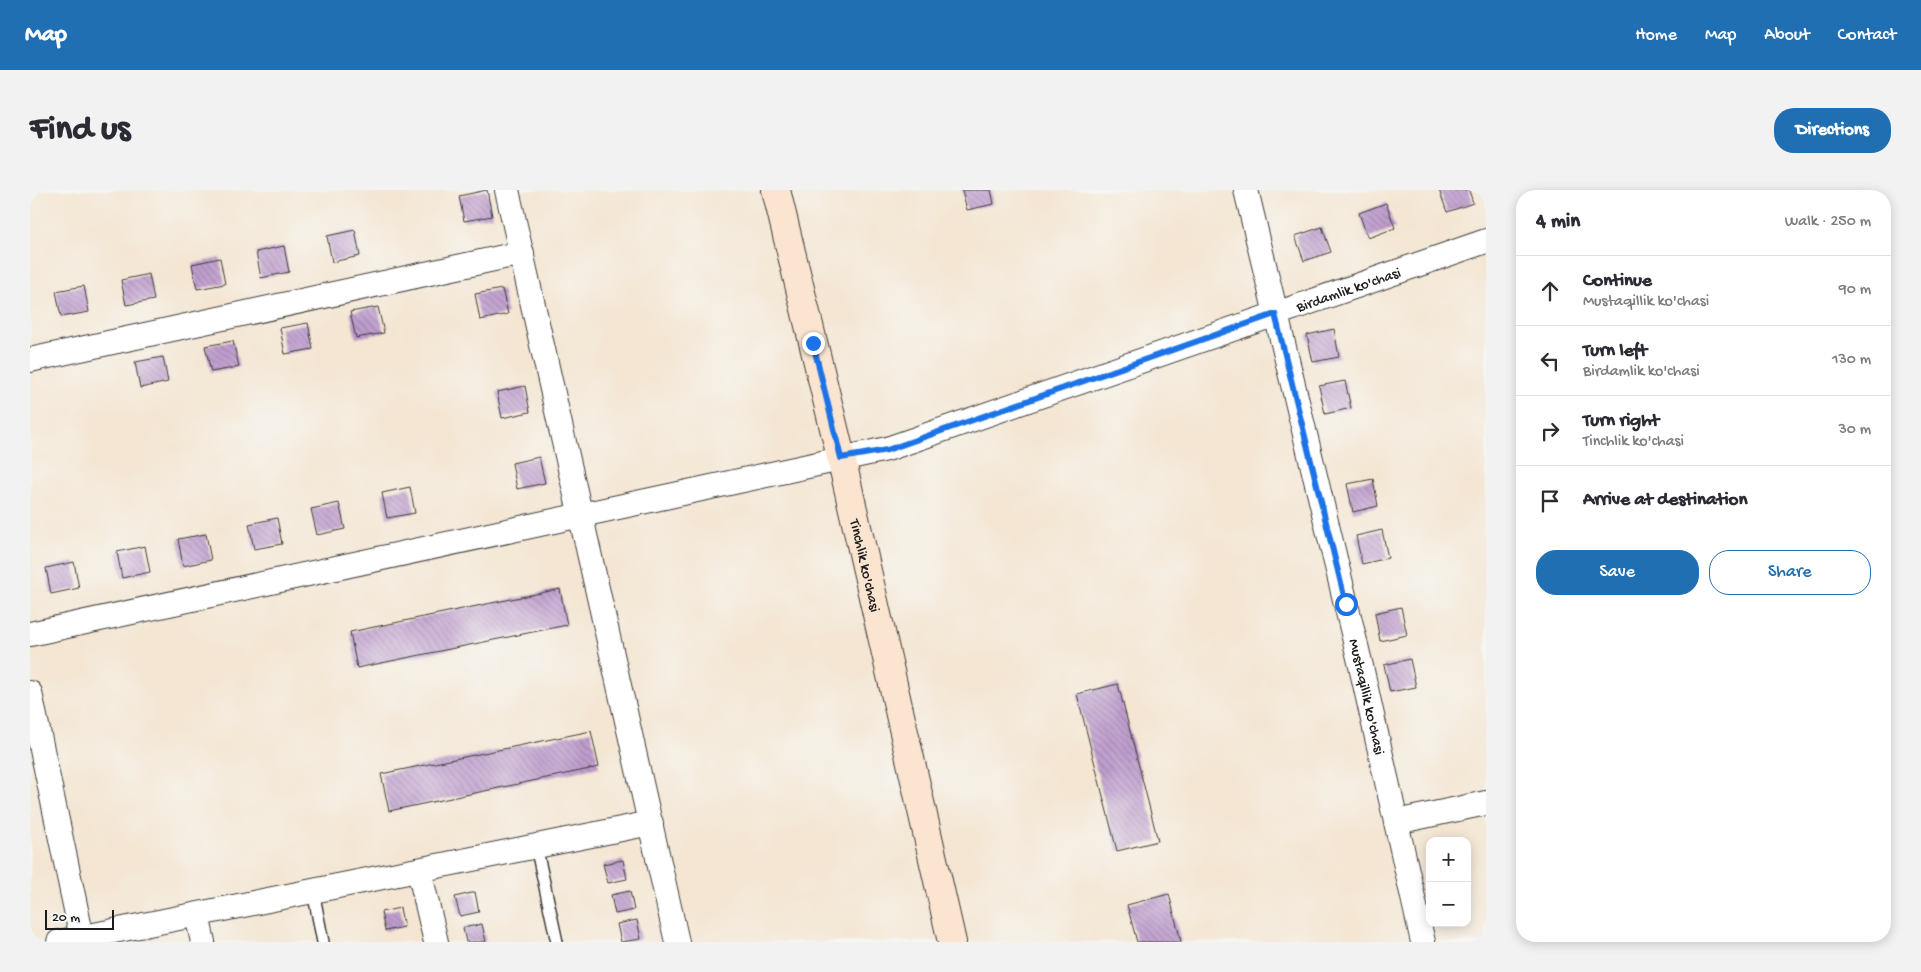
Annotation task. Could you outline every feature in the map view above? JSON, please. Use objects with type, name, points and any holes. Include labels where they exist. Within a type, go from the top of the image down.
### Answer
[{"type":"main road","name":"Tinchlik ko'chasi","points":[[776,190],[841,458],[952,942]]},
{"type":"street","points":[[507,190],[677,942]]},
{"type":"street","name":"Mustaqillik ko'chasi","points":[[1246,190],[1423,942]]},
{"type":"street","name":"Birdamlik ko'chasi","points":[[30,634],[841,458],[887,450],[1486,241]]},
{"type":"street","points":[[30,360],[522,252]]},
{"type":"street","points":[[30,693],[71,940],[651,823]]},
{"type":"street","points":[[1396,822],[1486,803]]},
{"type":"street","points":[[419,870],[436,942]]},
{"type":"street","points":[[197,915],[203,942]]},
{"type":"lane","points":[[536,846],[557,942]]},
{"type":"lane","points":[[313,891],[323,942]]},
{"type":"building","points":[[487,190],[492,216],[464,221],[459,196]]},
{"type":"building","points":[[962,190],[991,190],[994,204],[967,210]]},
{"type":"building","points":[[1439,190],[1469,190],[1473,203],[1447,212]]},
{"type":"building","points":[[1386,203],[1395,228],[1368,238],[1359,213]]},
{"type":"building","points":[[1322,227],[1331,252],[1304,261],[1295,236]]},
{"type":"building","points":[[355,230],[360,256],[332,262],[327,236]]},
{"type":"building","points":[[284,246],[289,272],[261,278],[256,252]]},
{"type":"building","points":[[220,258],[225,284],[197,289],[192,264]]},
{"type":"building","points":[[149,274],[154,300],[126,305],[121,280]]},
{"type":"building","points":[[84,286],[89,312],[61,317],[56,291]]},
{"type":"building","points":[[502,289],[508,314],[480,320],[475,294]]},
{"type":"building","points":[[378,307],[384,333],[356,338],[350,312]]},
{"type":"building","points":[[308,323],[313,349],[285,354],[280,328]]},
{"type":"building","points":[[1334,329],[1339,357],[1313,362],[1307,335]]},
{"type":"building","points":[[233,341],[239,367],[211,372],[205,346]]},
{"type":"building","points":[[163,357],[168,382],[140,388],[135,362]]},
{"type":"building","points":[[1345,381],[1351,408],[1325,414],[1319,386]]},
{"type":"building","points":[[525,386],[530,412],[502,418],[497,392]]},
{"type":"building","points":[[539,457],[545,483],[517,489],[512,463]]},
{"type":"building","points":[[1373,479],[1378,506],[1353,512],[1347,484]]},
{"type":"building","points":[[410,487],[415,513],[387,518],[382,493]]},
{"type":"building","points":[[339,503],[345,529],[317,535],[311,509]]},
{"type":"building","points":[[277,518],[282,544],[254,549],[249,524]]},
{"type":"building","points":[[1382,530],[1388,558],[1362,564],[1356,536]]},
{"type":"building","points":[[206,534],[211,560],[183,566],[178,539]]},
{"type":"building","points":[[145,546],[150,572],[122,578],[117,552]]},
{"type":"building","points":[[74,562],[79,588],[51,594],[46,568]]},
{"type":"building","points":[[560,589],[567,625],[357,668],[350,632]]},
{"type":"building","points":[[1401,607],[1407,635],[1380,641],[1375,613]]},
{"type":"building","points":[[1410,659],[1416,687],[1390,692],[1384,665]]},
{"type":"building","points":[[1118,684],[1158,841],[1117,851],[1077,694]]},
{"type":"building","points":[[591,731],[599,767],[389,811],[381,774]]},
{"type":"building","points":[[623,860],[627,879],[608,883],[603,864]]},
{"type":"building","points":[[630,891],[634,910],[615,914],[611,895]]},
{"type":"building","points":[[475,892],[479,912],[460,916],[455,897]]},
{"type":"building","points":[[1169,894],[1181,942],[1137,942],[1127,905]]},
{"type":"building","points":[[400,908],[404,927],[385,931],[381,912]]},
{"type":"building","points":[[637,920],[641,939],[621,942],[617,924]]},
{"type":"building","points":[[482,924],[486,942],[466,942],[463,928]]},
{"type":"route","points":[[813,343],[841,458],[887,450],[1275,314],[1346,604]]}]
